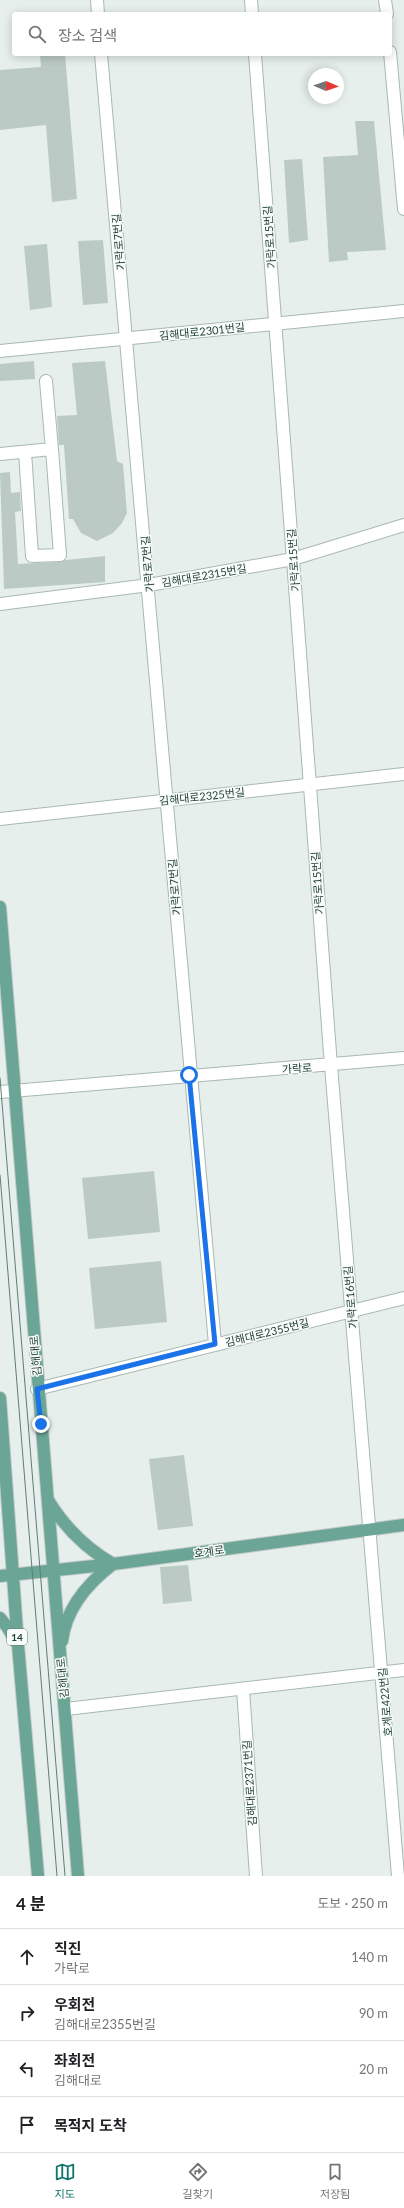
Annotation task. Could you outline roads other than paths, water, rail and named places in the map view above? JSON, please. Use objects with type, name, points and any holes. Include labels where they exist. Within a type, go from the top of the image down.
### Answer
[{"type":"main road","name":"김해대로","points":[[0,907],[37,1389],[60,1657],[66,1709],[78,1876]]},
{"type":"main road","name":"14","points":[[0,1398],[18,1645],[38,1876]]},
{"type":"main road","points":[[47,1497],[56,1514],[72,1533],[96,1554],[113,1564],[95,1577],[81,1594],[70,1614],[63,1635],[60,1657]]},
{"type":"main road","points":[[0,1522],[8,1499]]},
{"type":"main road","name":"호계로","points":[[0,1576],[113,1564],[404,1525]]},
{"type":"main road","name":"호계로","points":[[0,1570],[13,1574]]},
{"type":"main road","points":[[0,1618],[18,1645]]},
{"type":"street","points":[[97,0],[98,12]]},
{"type":"street","points":[[251,0],[252,12]]},
{"type":"street","points":[[385,0],[387,12]]},
{"type":"street","name":"가락로7번길","points":[[101,56],[149,585],[189,1075]]},
{"type":"street","name":"가락로15번길","points":[[255,56],[331,1066]]},
{"type":"street","points":[[390,56],[404,209]]},
{"type":"street","name":"김해대로2301번길","points":[[0,351],[404,311]]},
{"type":"street","points":[[25,452],[32,556],[60,555],[46,382]]},
{"type":"street","points":[[0,454],[52,450]]},
{"type":"street","name":"김해대로2315번길","points":[[0,604],[149,585],[293,559],[404,524]]},
{"type":"street","name":"김해대로2325번길","points":[[0,819],[404,774]]},
{"type":"street","name":"가락로","points":[[0,1092],[189,1075],[331,1066],[404,1058]]},
{"type":"street","name":"가락로16번길","points":[[331,1066],[370,1529]]},
{"type":"street","points":[[189,1075],[215,1344]]},
{"type":"street","name":"김해대로2355번길","points":[[37,1389],[404,1298]]},
{"type":"street","name":"호계로422번길","points":[[370,1529],[398,1876]]},
{"type":"street","points":[[66,1709],[404,1670]]},
{"type":"street","name":"김해대로2371번길","points":[[243,1689],[256,1876]]},
{"type":"tram line","points":[[0,1078],[65,1876]]},
{"type":"tram line","points":[[0,1175],[57,1876]]}]
